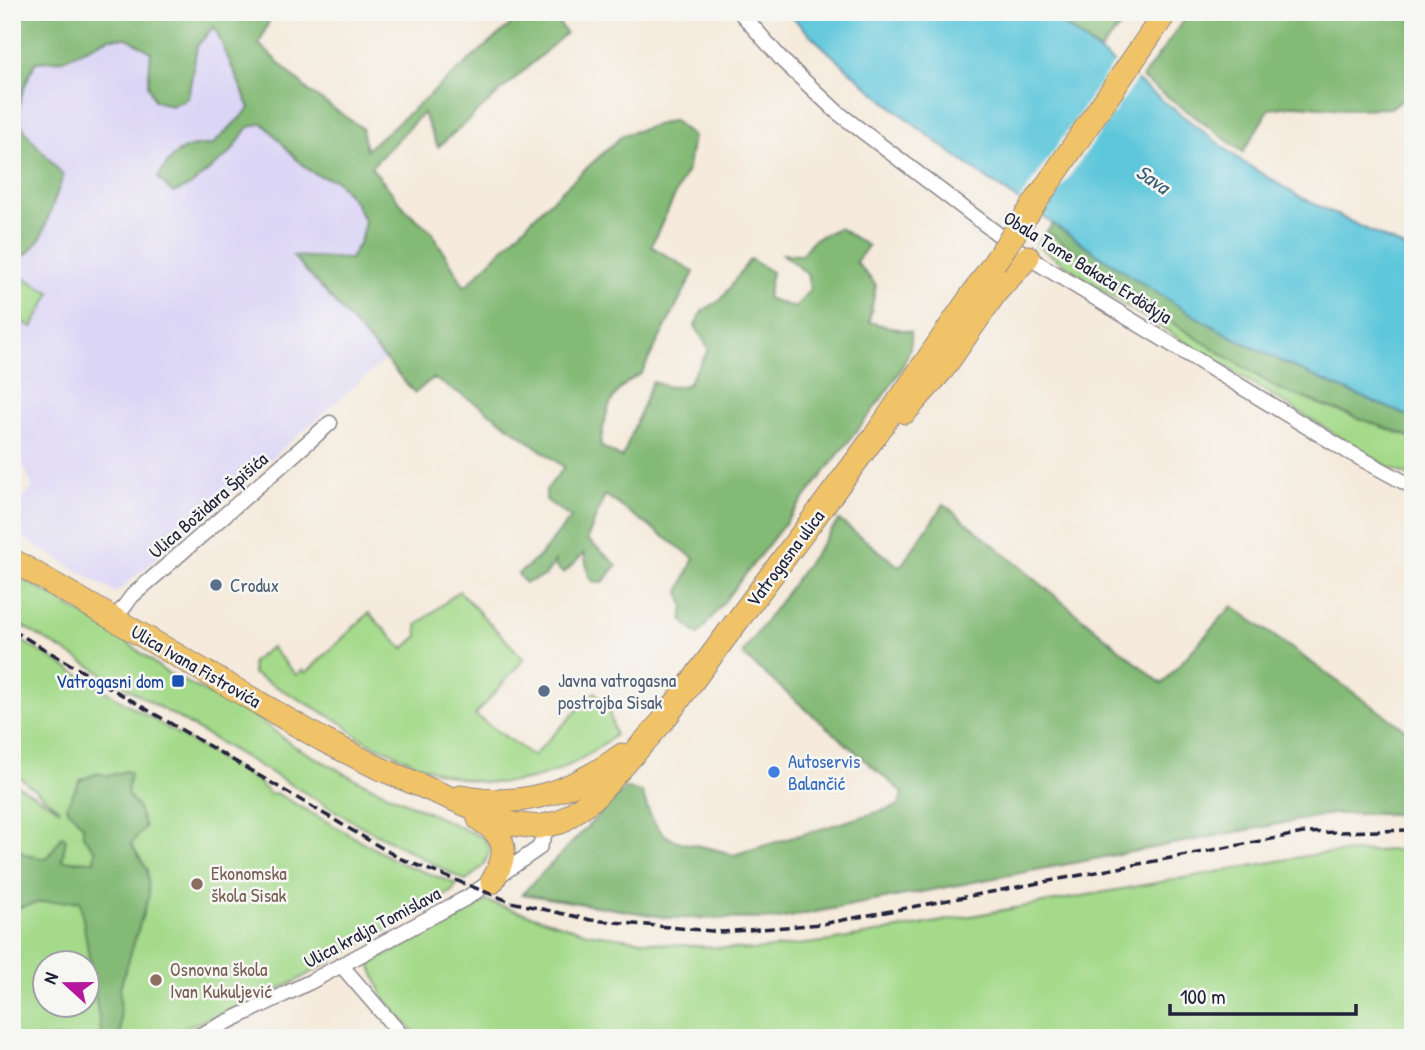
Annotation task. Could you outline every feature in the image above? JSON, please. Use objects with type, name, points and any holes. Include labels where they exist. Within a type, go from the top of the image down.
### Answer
[{"type":"main road","name":"Vatrogasna ulica","points":[[548,826],[569,819],[585,806],[617,776],[662,722],[875,436],[1166,12]]},
{"type":"main road","points":[[875,436],[903,414],[928,388],[996,292],[1028,257]]},
{"type":"main road","name":"Ulica Ivana Fistrovića","points":[[12,560],[323,740],[422,789]]},
{"type":"main road","points":[[422,789],[493,801],[528,800],[553,794],[591,776],[662,722]]},
{"type":"main road","points":[[422,789],[520,827],[548,826]]},
{"type":"main road","points":[[463,806],[500,836],[502,859],[492,882]]},
{"type":"street","name":"Obala Tome Bakača Erdödyja","points":[[740,12],[783,61],[837,112],[1028,257],[1347,451],[1413,487]]},
{"type":"street","name":"Ulica Božidara Špišića","points":[[115,619],[132,596],[330,423]]},
{"type":"street","name":"Ulica kralja Tomislava","points":[[194,1038],[341,965],[492,882],[539,848],[548,826]]},
{"type":"street","points":[[341,965],[404,1038]]},
{"type":"shaded area","points":[[12,12],[220,12],[346,167],[440,312],[116,593],[12,532],[12,506],[33,488],[12,438]]},
{"type":"green space","points":[[12,12],[273,12],[259,44],[311,93],[362,128],[366,150],[525,12],[551,12],[566,33],[438,147],[423,113],[371,167],[407,211],[431,231],[465,287],[543,208],[623,135],[673,120],[693,136],[688,168],[651,246],[694,272],[641,374],[622,387],[610,404],[600,446],[622,458],[652,382],[670,387],[687,385],[709,349],[695,326],[702,311],[721,300],[750,259],[772,272],[767,298],[795,308],[810,289],[807,274],[783,254],[801,255],[814,239],[839,228],[868,246],[856,262],[876,285],[869,322],[911,332],[908,353],[899,373],[873,410],[698,635],[682,620],[684,606],[679,592],[694,558],[605,495],[587,539],[617,565],[603,582],[594,582],[589,577],[584,553],[564,573],[556,568],[555,561],[545,576],[525,583],[518,574],[538,558],[571,518],[546,500],[546,490],[564,467],[479,405],[433,378],[415,393],[293,256],[350,259],[360,242],[365,222],[355,202],[335,179],[313,173],[262,123],[247,128],[231,152],[190,186],[173,193],[158,178],[179,151],[193,146],[212,145],[250,108],[214,26],[197,46],[188,98],[171,106],[154,100],[148,85],[151,52],[127,38],[109,38],[63,60],[36,62],[25,84],[19,115],[29,136],[63,176],[41,238],[26,255],[12,255]]},
{"type":"green space","points":[[1047,12],[1132,12],[1100,51]]},
{"type":"green space","points":[[1190,12],[1413,12],[1413,90],[1391,108],[1344,109],[1298,105],[1269,109],[1243,152],[1142,78]]},
{"type":"green space","points":[[1053,224],[1164,297],[1233,337],[1299,370],[1413,418],[1413,438],[1279,389],[1158,314],[1047,231]]},
{"type":"green space","points":[[1047,231],[1158,314],[1279,389],[1413,438],[1413,477],[1392,469],[1120,302],[1036,245]]},
{"type":"green space","points":[[12,271],[51,293],[32,327],[12,316]]},
{"type":"green space","points":[[944,504],[1162,684],[1232,606],[1413,735],[1413,814],[1331,814],[779,919],[670,918],[522,894],[625,788],[642,792],[649,813],[665,835],[733,855],[898,806],[903,793],[742,654],[839,520],[900,567]]},
{"type":"green space","points":[[12,572],[122,638],[164,671],[259,719],[292,745],[353,778],[484,838],[490,849],[484,865],[466,881],[361,826],[12,620]]},
{"type":"green space","points":[[459,591],[524,659],[475,715],[533,756],[595,692],[609,710],[615,735],[588,755],[561,769],[535,778],[481,782],[454,777],[425,767],[367,742],[344,724],[253,674],[252,662],[271,647],[296,675],[303,670],[306,673],[369,613],[403,649],[418,636],[417,625]]},
{"type":"green space","points":[[12,635],[258,782],[270,794],[276,793],[400,863],[457,884],[437,901],[294,982],[247,1004],[156,1038],[12,1038],[12,782],[60,810],[12,771]]},
{"type":"green space","points":[[126,771],[130,773],[127,794],[137,806],[145,827],[131,844],[147,869],[149,895],[120,988],[121,1038],[102,1038],[99,1018],[102,1018],[102,948],[88,948],[80,901],[41,902],[12,909],[12,827],[13,843],[25,855],[47,859],[62,836],[66,839],[62,861],[94,861],[95,850],[83,836],[83,826],[66,807],[80,780],[98,773],[108,776]]},
{"type":"green space","points":[[1413,849],[1413,1038],[419,1038],[384,999],[370,964],[486,901],[587,933],[667,944],[755,950],[831,941],[1317,854]]},
{"type":"water","name":"Sava","points":[[787,12],[1047,12],[1243,162],[1298,196],[1413,252],[1413,418],[1322,380],[1255,348],[1135,279],[940,145],[846,68]]},
{"type":"pier","points":[[1116,60],[1138,78],[1040,219],[1017,204]]},
{"type":"railway","points":[[12,630],[399,858],[511,902],[591,920],[723,932],[822,924],[1303,833],[1413,830]]},
{"type":"place","name":"Crodux","points":[[216,585]]},
{"type":"place","name":"Vatrogasni dom","points":[[178,681]]},
{"type":"place","name":"Javna vatrogasna postrojba Sisak","points":[[544,691]]},
{"type":"place","name":"Autoservis Balančić","points":[[774,772]]},
{"type":"place","name":"Ekonomska škola Sisak","points":[[197,884]]},
{"type":"place","name":"Osnovna škola Ivan Kukuljević","points":[[156,980]]}]
